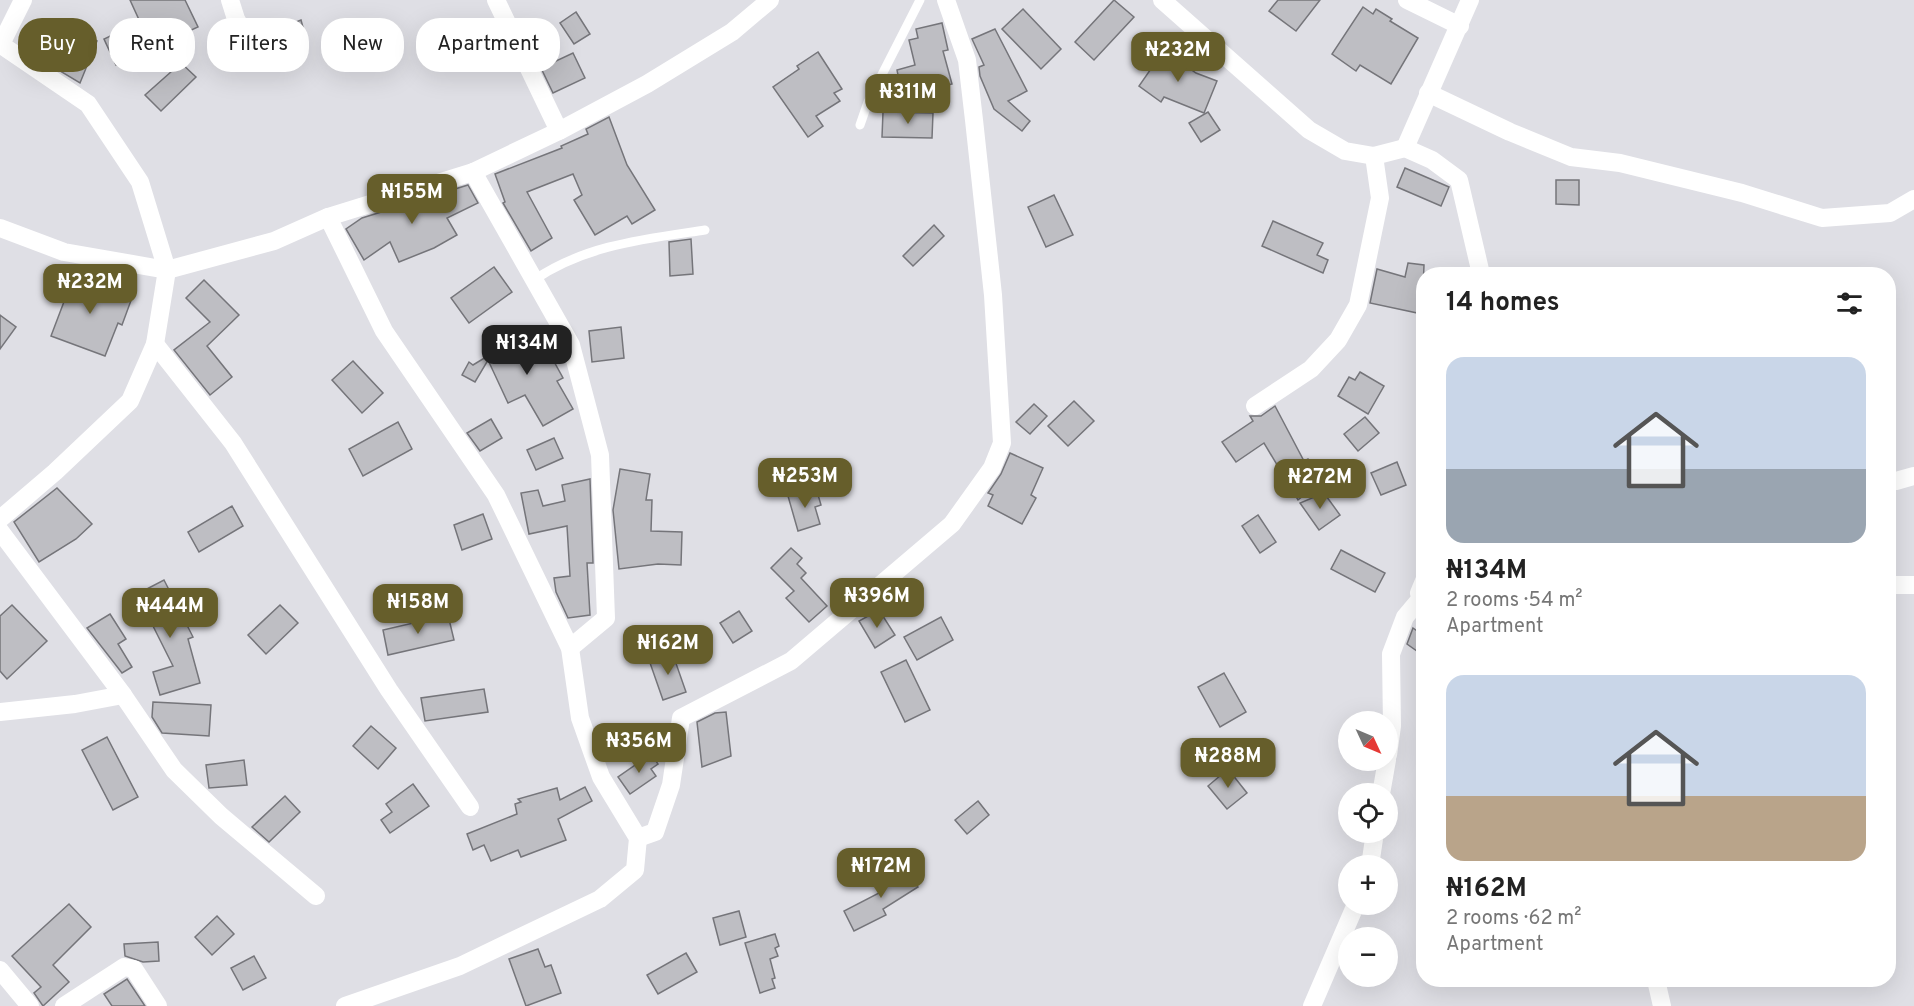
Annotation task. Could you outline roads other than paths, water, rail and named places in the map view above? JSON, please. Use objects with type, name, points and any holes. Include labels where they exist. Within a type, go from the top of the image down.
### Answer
[{"type":"street","points":[[0,519],[55,472],[130,401],[155,344],[167,270],[140,182],[88,104],[0,44],[23,0]]},
{"type":"street","points":[[230,0],[236,18]]},
{"type":"street","points":[[496,0],[559,131]]},
{"type":"street","points":[[0,228],[64,252],[167,270],[274,241],[328,217],[473,172],[559,131],[646,84],[732,32],[770,0]]},
{"type":"street","points":[[638,838],[655,832],[662,813],[671,785],[681,718],[791,660],[952,525],[992,468],[1002,443],[993,295],[975,120],[967,60],[946,0]]},
{"type":"street","points":[[1162,0],[1309,130],[1345,151],[1374,156],[1406,148],[1432,160],[1459,180],[1479,267]]},
{"type":"street","points":[[1407,0],[1460,26]]},
{"type":"street","points":[[1406,148],[1470,0]]},
{"type":"street","points":[[1428,93],[1571,157],[1620,163],[1743,193],[1822,218],[1890,213],[1914,199]]},
{"type":"street","points":[[1255,406],[1311,369],[1338,340],[1358,305],[1380,198],[1374,156]]},
{"type":"street","points":[[473,172],[571,345],[600,455],[606,618],[570,648]]},
{"type":"street","points":[[328,217],[384,331],[496,495],[570,648],[580,718],[601,777],[638,838],[635,870],[600,899],[460,966],[345,1006]]},
{"type":"street","points":[[155,344],[233,443],[389,690],[470,807]]},
{"type":"street","points":[[1896,481],[1914,476]]},
{"type":"street","points":[[0,531],[123,695],[174,770],[221,816],[316,896]]},
{"type":"street","points":[[1896,585],[1914,585]]},
{"type":"street","points":[[1392,711],[1391,654],[1406,617],[1416,603]]},
{"type":"street","points":[[0,712],[123,695]]},
{"type":"street","points":[[1312,1006],[1351,915]]},
{"type":"street","points":[[64,1006],[124,967],[134,969],[158,1006]]},
{"type":"street","points":[[0,970],[30,1006]]},
{"type":"street","points":[[1658,987],[1662,1006]]},
{"type":"lane","points":[[860,125],[868,102],[920,0]]},
{"type":"lane","points":[[534,280],[559,263],[623,242],[705,230]]}]
